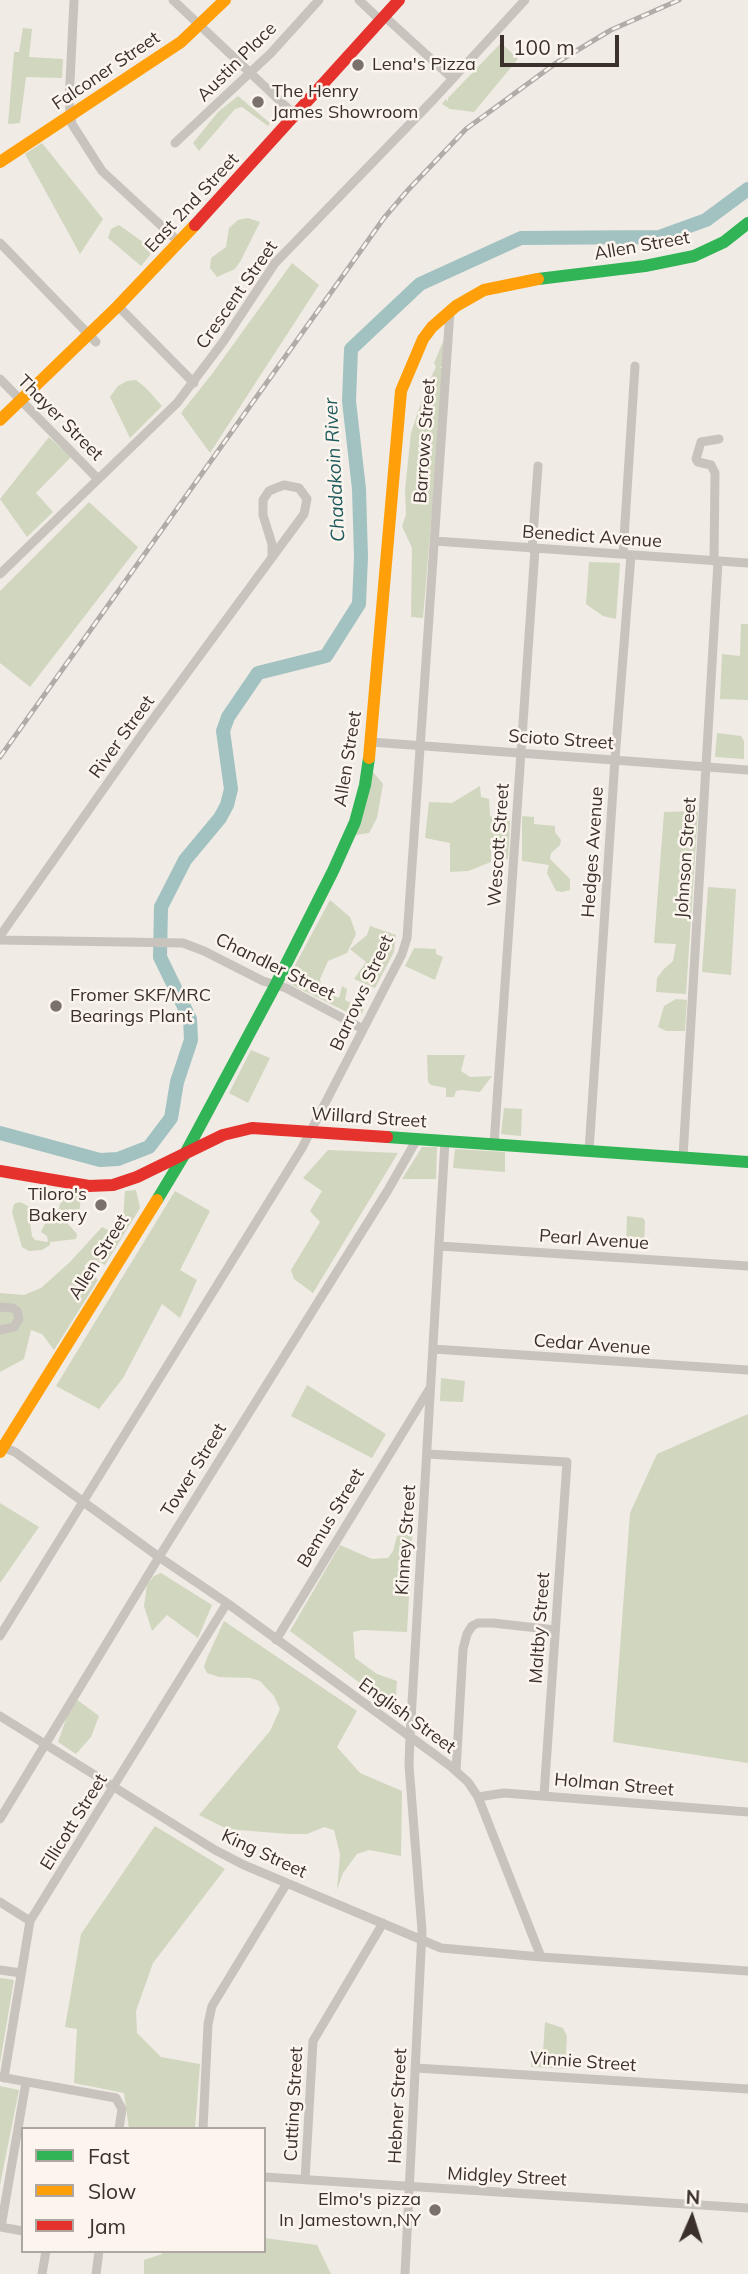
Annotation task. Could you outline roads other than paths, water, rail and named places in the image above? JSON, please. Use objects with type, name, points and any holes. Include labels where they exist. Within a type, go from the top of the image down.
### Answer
[{"type":"street","points":[[74,0],[69,102],[78,135],[102,171],[179,242]]},
{"type":"street","points":[[173,0],[296,116]]},
{"type":"street","name":"Falconer Street","points":[[0,162],[181,42],[225,0]]},
{"type":"street","name":"Austin Place","points":[[174,143],[251,73],[320,0]]},
{"type":"street","points":[[359,0],[452,78]]},
{"type":"street","name":"East 2nd Street","points":[[0,420],[92,338],[118,306],[296,116],[399,0]]},
{"type":"street","name":"Crescent Street","points":[[0,574],[177,403],[194,383],[275,263],[525,0]]},
{"type":"street","name":"Allen Street","points":[[1,1447],[186,1152],[276,984],[350,837],[365,785],[371,742],[401,391],[424,339],[432,327],[468,298],[498,286],[645,266],[694,256],[724,242],[748,223]]},
{"type":"street","points":[[0,243],[92,338]]},
{"type":"street","points":[[118,306],[194,383]]},
{"type":"street","name":"Barrows Street","points":[[0,1636],[311,1132],[402,954],[407,938],[450,311]]},
{"type":"street","name":"Hedges Avenue","points":[[589,1151],[615,760],[635,366]]},
{"type":"street","name":"Thayer Street","points":[[0,379],[98,478]]},
{"type":"street","name":"Johnson Street","points":[[683,1157],[708,767],[716,561],[716,476],[711,465],[696,459],[701,442],[719,439]]},
{"type":"street","name":"Wescott Street","points":[[494,1144],[522,752],[538,466]]},
{"type":"street","name":"River Street","points":[[0,938],[145,730],[272,557],[305,510],[306,495],[295,486],[274,488],[263,500],[263,515],[272,544],[272,557]]},
{"type":"street","name":"Benedict Avenue","points":[[435,541],[748,564]]},
{"type":"street","name":"Scioto Street","points":[[371,742],[748,770]]},
{"type":"street","name":"Chandler Street","points":[[0,938],[170,942],[191,945],[263,981],[276,984],[363,1029]]},
{"type":"street","name":"Willard Street","points":[[0,1171],[102,1186],[125,1182],[186,1152],[244,1128],[748,1162]]},
{"type":"street","name":"Tower Street","points":[[0,1819],[417,1139]]},
{"type":"street","name":"Kinney Street","points":[[422,1940],[409,1765],[445,1141]]},
{"type":"street","name":"Pearl Avenue","points":[[439,1246],[748,1266]]},
{"type":"street","points":[[0,1307],[13,1308],[19,1319],[14,1327],[0,1330]]},
{"type":"street","name":"Cedar Avenue","points":[[433,1349],[748,1370]]},
{"type":"street","name":"Bemus Street","points":[[276,1640],[431,1387]]},
{"type":"street","points":[[415,1414],[420,1409],[429,1407]]},
{"type":"street","name":"English Street","points":[[1,1447],[12,1450],[159,1557],[228,1603],[468,1782],[478,1797],[541,1957]]},
{"type":"street","name":"Maltby Street","points":[[427,1454],[567,1462],[544,1795]]},
{"type":"street","name":"Ellicott Street","points":[[2,2078],[30,1921],[228,1603]]},
{"type":"street","points":[[456,1771],[463,1649],[469,1631],[478,1623],[555,1630]]},
{"type":"street","name":"King Street","points":[[0,1716],[215,1850],[286,1883],[451,1950],[541,1957]]},
{"type":"street","name":"Holman Street","points":[[478,1797],[504,1793],[544,1795],[748,1812]]},
{"type":"street","points":[[203,2127],[208,2024],[212,2006],[286,1883]]},
{"type":"street","points":[[0,1902],[30,1921]]},
{"type":"street","name":"Cutting Street","points":[[305,2180],[313,2041],[383,1923]]},
{"type":"street","name":"Hebner Street","points":[[405,2274],[422,1940]]},
{"type":"street","points":[[541,1957],[748,1971]]},
{"type":"street","points":[[0,1970],[21,1973]]},
{"type":"street","name":"Vinnie Street","points":[[416,2068],[748,2089]]},
{"type":"street","points":[[2,2078],[111,2096],[119,2101],[122,2109],[119,2127]]},
{"type":"street","points":[[21,2231],[0,2227],[26,2082]]},
{"type":"street","name":"Midgley Street","points":[[266,2177],[748,2208]]},
{"type":"street","points":[[42,2274],[46,2253]]},
{"type":"street","points":[[96,2274],[99,2253]]},
{"type":"waterway","name":"Chadakoin River","points":[[0,1133],[100,1160],[118,1159],[149,1147],[171,1118],[177,1082],[191,1040],[190,1019],[160,957],[161,907],[185,860],[220,818],[227,805],[231,789],[223,731],[228,717],[258,673],[326,656],[359,604],[359,489],[349,401],[351,349],[420,284],[521,238],[659,237],[706,220],[748,189]]},
{"type":"railway","points":[[0,757],[384,218],[408,190],[466,129],[556,63],[611,30],[679,0]]},
{"type":"place","name":"Lena's Pizza","points":[[358,65]]},
{"type":"place","name":"The Henry James Showroom","points":[[258,102]]},
{"type":"place","name":"Fromer SKF/MRC Bearings Plant","points":[[56,1006]]},
{"type":"place","name":"Tiloro's Bakery","points":[[101,1205]]},
{"type":"place","name":"Elmo's pizza In Jamestown,NY","points":[[435,2210]]}]
